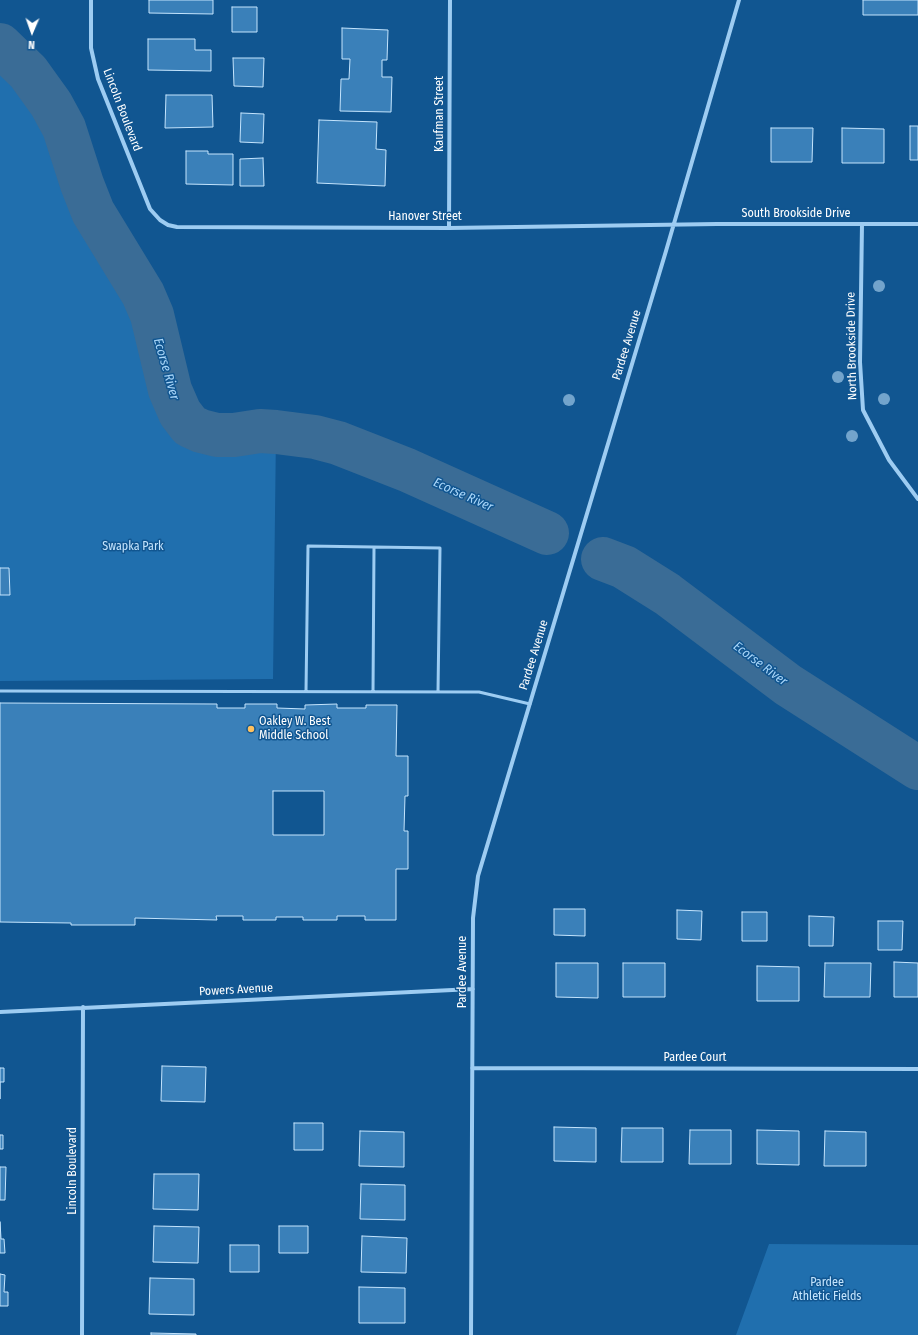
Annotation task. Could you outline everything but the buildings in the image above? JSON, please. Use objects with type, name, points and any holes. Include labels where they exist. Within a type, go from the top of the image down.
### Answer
[{"type":"street","name":"Lincoln Boulevard","points":[[91,0],[91,48],[98,79],[150,209],[160,220],[168,225],[177,227]]},
{"type":"street","name":"Kaufman Street","points":[[449,228],[450,0]]},
{"type":"street","name":"Pardee Avenue","points":[[471,1335],[473,918],[478,876],[739,0]]},
{"type":"street","name":"Hanover Street","points":[[177,227],[449,228],[673,224]]},
{"type":"street","name":"South Brookside Drive","points":[[673,224],[918,224]]},
{"type":"street","name":"North Brookside Drive","points":[[862,224],[860,362],[863,410],[889,460],[918,499]]},
{"type":"street","name":"Powers Avenue","points":[[0,1012],[473,988]]},
{"type":"street","name":"Lincoln Boulevard","points":[[82,1335],[83,1007]]},
{"type":"street","name":"Pardee Court","points":[[472,1068],[918,1069]]},
{"type":"lane","points":[[306,691],[308,546],[440,548],[438,692]]},
{"type":"lane","points":[[374,548],[374,692]]},
{"type":"lane","points":[[0,691],[479,692],[530,704]]},
{"type":"green space","name":"Swapka Park","points":[[0,45],[28,72],[51,104],[64,128],[82,184],[93,212],[143,294],[152,315],[170,390],[180,413],[190,426],[201,431],[217,435],[234,435],[260,431],[276,432],[273,679],[0,681]]},
{"type":"green space","name":"Pardee Athletic Fields","points":[[769,1244],[918,1245],[918,1335],[736,1335]]},
{"type":"waterway","name":"Ecorse River","points":[[0,45],[28,72],[51,104],[64,128],[82,184],[93,212],[143,294],[152,315],[170,390],[180,413],[190,426],[201,431],[217,435],[234,435],[260,431],[276,432],[315,437],[338,443],[407,470],[547,533]]},
{"type":"waterway","name":"Ecorse River","points":[[603,559],[624,567],[667,594],[788,685],[918,768]]},
{"type":"place","name":"Oakley W. Best Middle School","points":[[251,729]]}]
